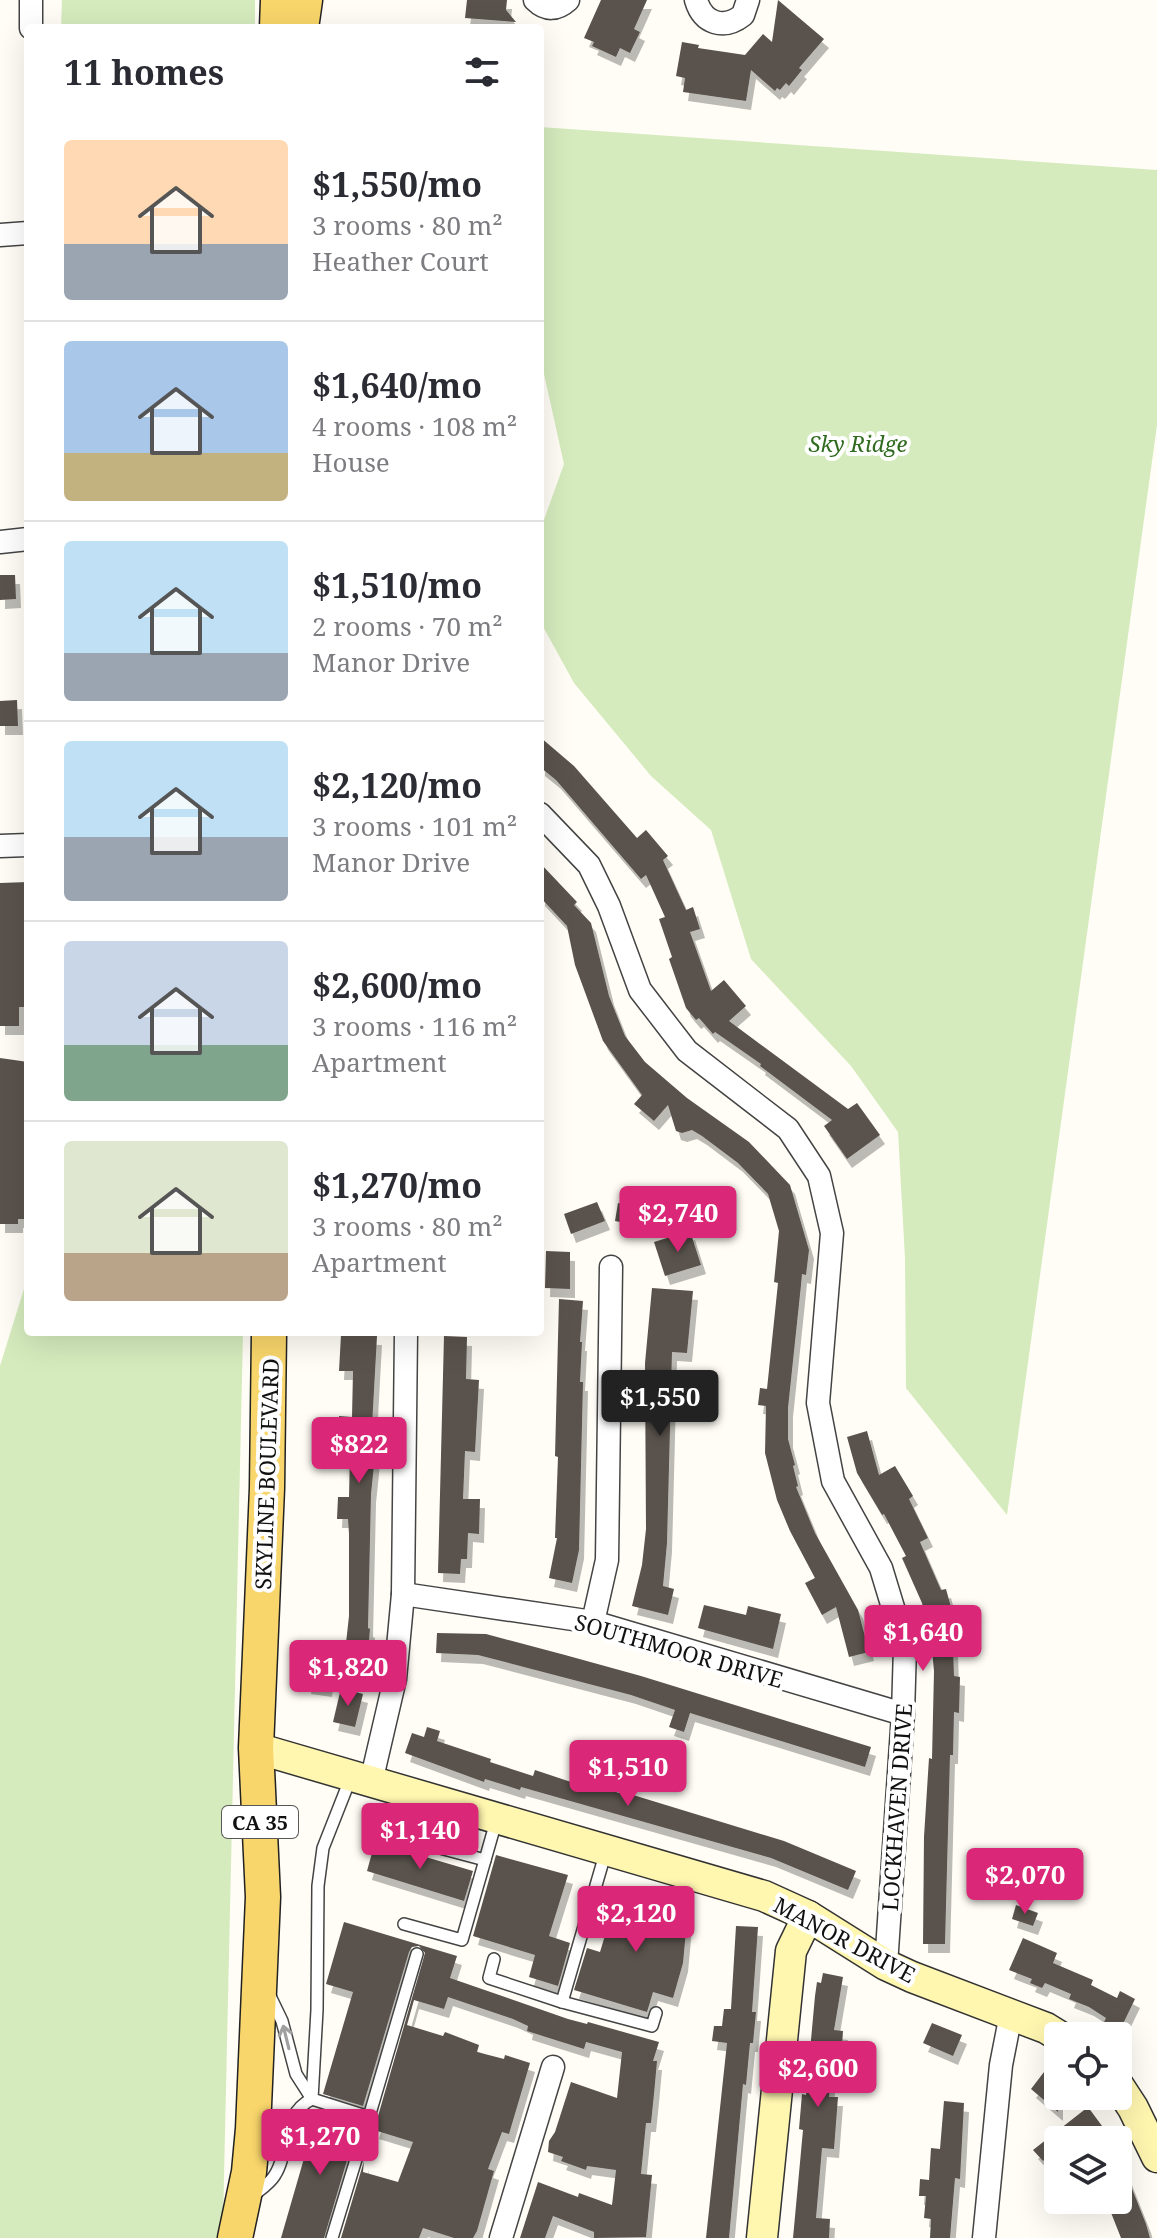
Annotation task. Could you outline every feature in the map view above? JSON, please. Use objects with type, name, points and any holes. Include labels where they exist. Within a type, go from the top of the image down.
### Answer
[{"type":"main road","points":[[262,0],[263,24]]},
{"type":"main road","points":[[277,24],[278,0]]},
{"type":"main road","points":[[302,24],[305,0]]},
{"type":"main road","name":"SKYLINE BOULEVARD","points":[[235,2238],[253,2129],[263,1897],[256,1748],[267,1488],[269,1336]]},
{"type":"street","points":[[31,0],[31,24]]},
{"type":"street","points":[[535,0],[547,8],[555,8],[568,0]]},
{"type":"street","points":[[696,0],[706,18],[725,24],[743,15],[748,0]]},
{"type":"street","points":[[0,235],[24,233]]},
{"type":"street","points":[[0,542],[24,539]]},
{"type":"street","name":"LOCKHAVEN DRIVE","points":[[544,818],[589,865],[609,906],[640,990],[687,1051],[788,1129],[819,1176],[832,1233],[818,1403],[833,1481],[881,1568],[905,1647],[886,1965]]},
{"type":"street","points":[[0,846],[24,845]]},
{"type":"street","points":[[593,1622],[607,1560],[611,1267]]},
{"type":"street","points":[[361,1779],[395,1679],[403,1594],[406,1336]]},
{"type":"street","name":"SOUTHMOOR DRIVE","points":[[403,1594],[593,1622],[903,1714]]},
{"type":"street","name":"MANOR DRIVE","points":[[256,1748],[764,1896],[808,1916],[886,1965],[1044,2029]]},
{"type":"street","points":[[762,2238],[791,1951],[808,1916]]},
{"type":"street","points":[[984,2238],[1001,2065],[1011,2014]]},
{"type":"street","points":[[501,2238],[553,2067]]},
{"type":"street","points":[[1132,2106],[1157,2157]]},
{"type":"lane","points":[[312,2099],[317,2010],[318,1886],[323,1848],[361,1779]]},
{"type":"lane","points":[[412,1793],[391,1835],[485,1860]]},
{"type":"lane","points":[[404,1924],[462,1940],[497,1818]]},
{"type":"lane","points":[[562,2002],[606,1850]]},
{"type":"lane","points":[[332,2238],[417,1954]]},
{"type":"lane","points":[[494,1959],[489,1978],[562,2002],[652,2026],[656,2013]]},
{"type":"lane","points":[[260,1976],[282,2021],[296,2074],[312,2099],[369,2117]]},
{"type":"lane","points":[[243,2204],[274,2177],[293,2118],[299,2107],[312,2099]]},
{"type":"green space","points":[[62,0],[255,0],[255,24],[61,24]]},
{"type":"green space","name":"Sky Ridge","points":[[544,127],[1157,170],[1157,425],[1007,1515],[906,1388],[905,1258],[898,1132],[851,1066],[751,959],[711,830],[651,776],[574,683],[544,628],[544,520],[564,464],[544,374]]},
{"type":"green space","points":[[24,1289],[24,1336],[243,1336],[223,2222],[218,2238],[0,2238],[0,1366]]},
{"type":"building","points":[[467,0],[507,0],[506,10],[516,22],[465,18]]},
{"type":"building","points":[[601,0],[647,0],[634,29],[640,32],[630,53],[620,48],[616,57],[592,46],[594,42],[584,38]]},
{"type":"building","points":[[778,0],[824,39],[799,68],[802,70],[789,86],[786,83],[775,91],[751,70],[746,101],[683,92],[685,78],[676,76],[682,42],[699,45],[698,48],[745,55],[763,34],[772,42]]},
{"type":"building","points":[[0,575],[15,575],[16,599],[0,600]]},
{"type":"building","points":[[17,700],[18,726],[0,726],[0,701]]},
{"type":"building","points":[[544,740],[574,766],[637,838],[646,830],[668,856],[663,860],[686,910],[693,907],[700,929],[690,932],[711,991],[724,980],[746,1006],[729,1021],[848,1109],[857,1103],[880,1135],[847,1159],[824,1126],[832,1120],[761,1064],[715,1032],[713,1034],[699,1018],[696,1020],[686,1008],[669,959],[672,957],[659,919],[665,917],[646,875],[641,879],[556,780],[544,770]]},
{"type":"building","points":[[544,867],[577,902],[574,905],[591,923],[609,996],[625,1036],[645,1062],[687,1098],[749,1142],[790,1185],[809,1250],[806,1275],[802,1274],[788,1408],[788,1439],[795,1465],[796,1487],[815,1533],[858,1610],[869,1652],[849,1657],[836,1607],[822,1615],[805,1583],[815,1578],[777,1500],[765,1453],[766,1406],[758,1405],[760,1388],[767,1389],[778,1283],[774,1282],[779,1231],[768,1194],[738,1163],[702,1136],[692,1130],[676,1131],[668,1105],[654,1121],[634,1104],[642,1095],[603,1041],[575,965],[567,926],[544,901]]},
{"type":"building","points":[[24,882],[24,1007],[19,1007],[19,1026],[0,1026],[0,883]]},
{"type":"building","points":[[0,1058],[24,1061],[24,1219],[18,1219],[18,1224],[0,1224]]},
{"type":"building","points":[[597,1202],[605,1221],[571,1234],[564,1214]]},
{"type":"building","points":[[618,1203],[654,1210],[651,1228],[615,1221]]},
{"type":"building","points":[[690,1231],[701,1265],[665,1276],[654,1242]]},
{"type":"building","points":[[546,1251],[570,1252],[570,1289],[545,1288]]},
{"type":"building","points":[[652,1288],[693,1291],[687,1353],[672,1352],[663,1586],[674,1589],[668,1615],[632,1606],[642,1565],[646,1529],[645,1363]]},
{"type":"building","points":[[559,1299],[583,1301],[579,1550],[572,1583],[549,1578],[557,1538],[558,1457],[555,1456]]},
{"type":"building","points":[[341,1336],[377,1336],[372,1426],[378,1426],[371,1494],[367,1663],[344,1661],[349,1616],[349,1534],[348,1519],[337,1519],[338,1497],[349,1497],[350,1453],[338,1452],[339,1416],[352,1417],[353,1371],[339,1371]]},
{"type":"building","points":[[444,1336],[467,1337],[466,1379],[479,1380],[475,1452],[465,1451],[463,1499],[480,1499],[479,1534],[468,1533],[467,1559],[461,1559],[460,1574],[438,1573]]},
{"type":"building","points":[[867,1431],[879,1475],[895,1466],[913,1496],[909,1499],[928,1538],[920,1542],[941,1590],[946,1589],[954,1618],[954,1676],[960,1677],[959,1713],[954,1712],[953,1755],[950,1755],[945,1944],[923,1944],[924,1837],[929,1758],[932,1759],[934,1671],[931,1639],[922,1603],[902,1558],[906,1556],[884,1514],[857,1473],[847,1437]]},
{"type":"building","points":[[704,1605],[746,1615],[748,1606],[781,1614],[773,1649],[698,1628]]},
{"type":"building","points":[[437,1633],[486,1634],[641,1676],[871,1747],[865,1767],[690,1713],[684,1732],[669,1727],[675,1710],[631,1695],[478,1655],[436,1653]]},
{"type":"building","points":[[309,1670],[329,1674],[327,1688],[306,1685]]},
{"type":"building","points":[[341,1688],[363,1694],[355,1727],[333,1722]]},
{"type":"building","points":[[427,1727],[440,1731],[437,1741],[491,1759],[490,1762],[533,1776],[535,1770],[577,1784],[579,1780],[620,1791],[784,1841],[856,1871],[848,1890],[771,1858],[521,1787],[520,1790],[485,1779],[484,1782],[405,1753],[412,1733],[424,1737]]},
{"type":"building","points":[[375,1842],[473,1871],[464,1901],[367,1871]]},
{"type":"building","points":[[496,1855],[568,1875],[549,1936],[570,1943],[558,1986],[529,1977],[535,1955],[473,1936]]},
{"type":"building","points":[[619,1889],[651,1899],[649,1905],[688,1909],[683,1963],[673,1998],[653,1992],[647,2012],[574,1990],[587,1948],[600,1952]]},
{"type":"building","points":[[1016,1905],[1038,1913],[1033,1926],[1012,1919]]},
{"type":"building","points":[[344,1922],[457,1956],[450,1978],[568,2019],[659,2042],[653,2061],[657,2061],[651,2123],[646,2123],[641,2174],[652,2175],[646,2237],[594,2238],[594,2232],[553,2216],[545,2238],[520,2238],[538,2182],[578,2197],[579,2193],[612,2205],[616,2170],[587,2166],[586,2170],[561,2161],[563,2157],[548,2152],[549,2141],[555,2132],[571,2082],[617,2098],[622,2052],[586,2042],[584,2049],[549,2038],[527,2031],[528,2026],[513,2019],[448,1997],[444,2009],[414,2000],[407,2025],[443,2036],[445,2032],[479,2045],[477,2052],[504,2059],[505,2055],[530,2063],[509,2134],[502,2132],[488,2169],[494,2171],[477,2231],[473,2238],[454,2238],[423,2228],[419,2238],[341,2238],[364,2161],[363,2172],[398,2182],[413,2142],[374,2130],[425,1953],[419,1946],[412,1947],[409,1952],[363,2106],[323,2094],[353,1992],[326,1984]]},
{"type":"building","points":[[736,1926],[758,1927],[752,2012],[756,2012],[746,2085],[743,2084],[729,2238],[706,2238],[727,2043],[712,2041],[714,2026],[722,2026],[724,2009],[731,2009]]},
{"type":"building","points":[[1023,1938],[1057,1953],[1053,1963],[1093,1980],[1091,1985],[1117,1998],[1120,1991],[1135,1999],[1124,2022],[1104,2022],[1106,2018],[1069,1999],[1071,1994],[1045,1983],[1042,1988],[1030,1983],[1032,1979],[1009,1970]]},
{"type":"building","points":[[823,1973],[843,1977],[834,2030],[843,2031],[842,2046],[833,2045],[829,2097],[838,2097],[834,2149],[822,2148],[816,2218],[830,2219],[829,2238],[793,2238],[803,2130],[799,2129],[802,2094],[806,2095],[817,1982],[821,1983]]},
{"type":"building","points":[[932,2023],[962,2035],[953,2056],[923,2043]]},
{"type":"building","points":[[1044,2072],[1044,2100],[1031,2089]]},
{"type":"building","points":[[944,2101],[964,2103],[960,2179],[955,2178],[950,2238],[930,2238],[931,2219],[924,2218],[926,2196],[919,2196],[920,2179],[929,2180],[931,2148],[940,2149]]},
{"type":"building","points":[[318,2110],[358,2123],[324,2238],[281,2238]]},
{"type":"building","points":[[1084,2110],[1090,2110],[1102,2126],[1064,2126]]},
{"type":"building","points":[[1044,2141],[1043,2161],[1033,2150]]},
{"type":"building","points":[[1132,2189],[1150,2238],[1121,2238],[1112,2214],[1132,2214]]}]
